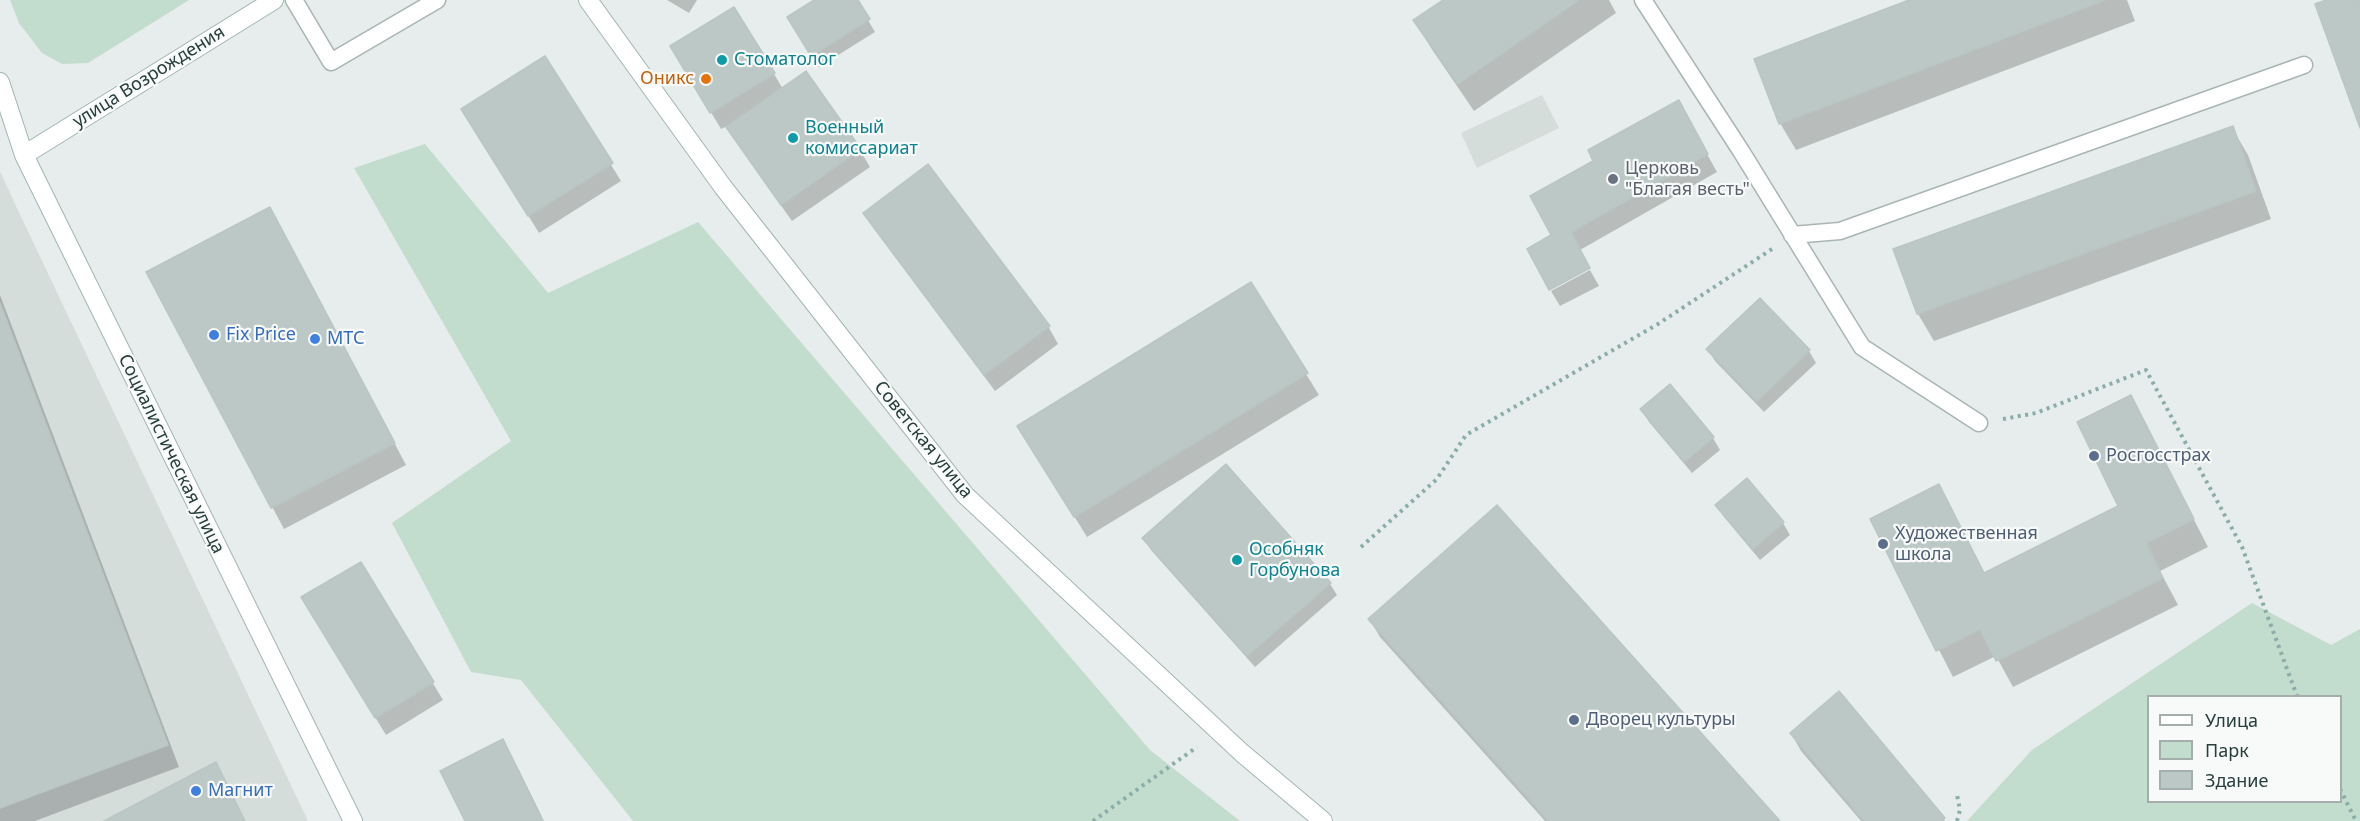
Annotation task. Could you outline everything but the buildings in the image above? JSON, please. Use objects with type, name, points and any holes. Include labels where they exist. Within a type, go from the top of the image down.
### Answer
[{"type":"main road","name":"улица Возрождения","points":[[24,155],[274,0]]},
{"type":"main road","name":"Советская улица","points":[[588,0],[723,187],[965,495],[1219,731],[1323,821]]},
{"type":"main road","name":"Социалистическая улица","points":[[0,82],[24,155],[353,821]]},
{"type":"lane","points":[[294,0],[331,62],[437,0]]},
{"type":"lane","points":[[1643,0],[1862,347],[1979,423]]},
{"type":"lane","points":[[1792,235],[1840,231],[2304,65]]},
{"type":"path","points":[[1361,547],[1437,479],[1466,435],[1658,324],[1792,235]]},
{"type":"path","points":[[1979,423],[2036,413],[2145,370],[2242,547],[2297,695]]},
{"type":"path","points":[[1093,821],[1219,731]]},
{"type":"path","points":[[2342,793],[2356,821]]},
{"type":"path","points":[[1957,795],[1960,810],[1957,821]]},
{"type":"shaded area","points":[[1542,95],[1559,128],[1477,168],[1461,133]]},
{"type":"shaded area","points":[[0,171],[15,204],[308,821],[0,821]]},
{"type":"green space","points":[[10,0],[189,0],[88,63],[62,64],[42,53],[19,23]]},
{"type":"green space","points":[[425,144],[548,293],[698,222],[1150,750],[1240,821],[633,821],[521,680],[471,672],[392,523],[511,441],[354,168]]},
{"type":"green space","points":[[2252,603],[2331,645],[2360,629],[2360,821],[1967,821],[2032,750]]},
{"type":"place","name":"Стоматолог","points":[[722,60]]},
{"type":"place","name":"Оникс","points":[[706,79]]},
{"type":"place","name":"Военный комиссариат","points":[[793,138]]},
{"type":"place","name":"Церковь \"Благая весть\"","points":[[1613,179]]},
{"type":"place","name":"Fix Price","points":[[214,335]]},
{"type":"place","name":"МТС","points":[[315,339]]},
{"type":"place","name":"Росгосстрах","points":[[2094,456]]},
{"type":"place","name":"Художественная школа","points":[[1883,544]]},
{"type":"place","name":"Особняк Горбунова","points":[[1237,560]]},
{"type":"place","name":"Дворец культуры","points":[[1574,720]]},
{"type":"place","name":"Магнит","points":[[196,791]]}]
